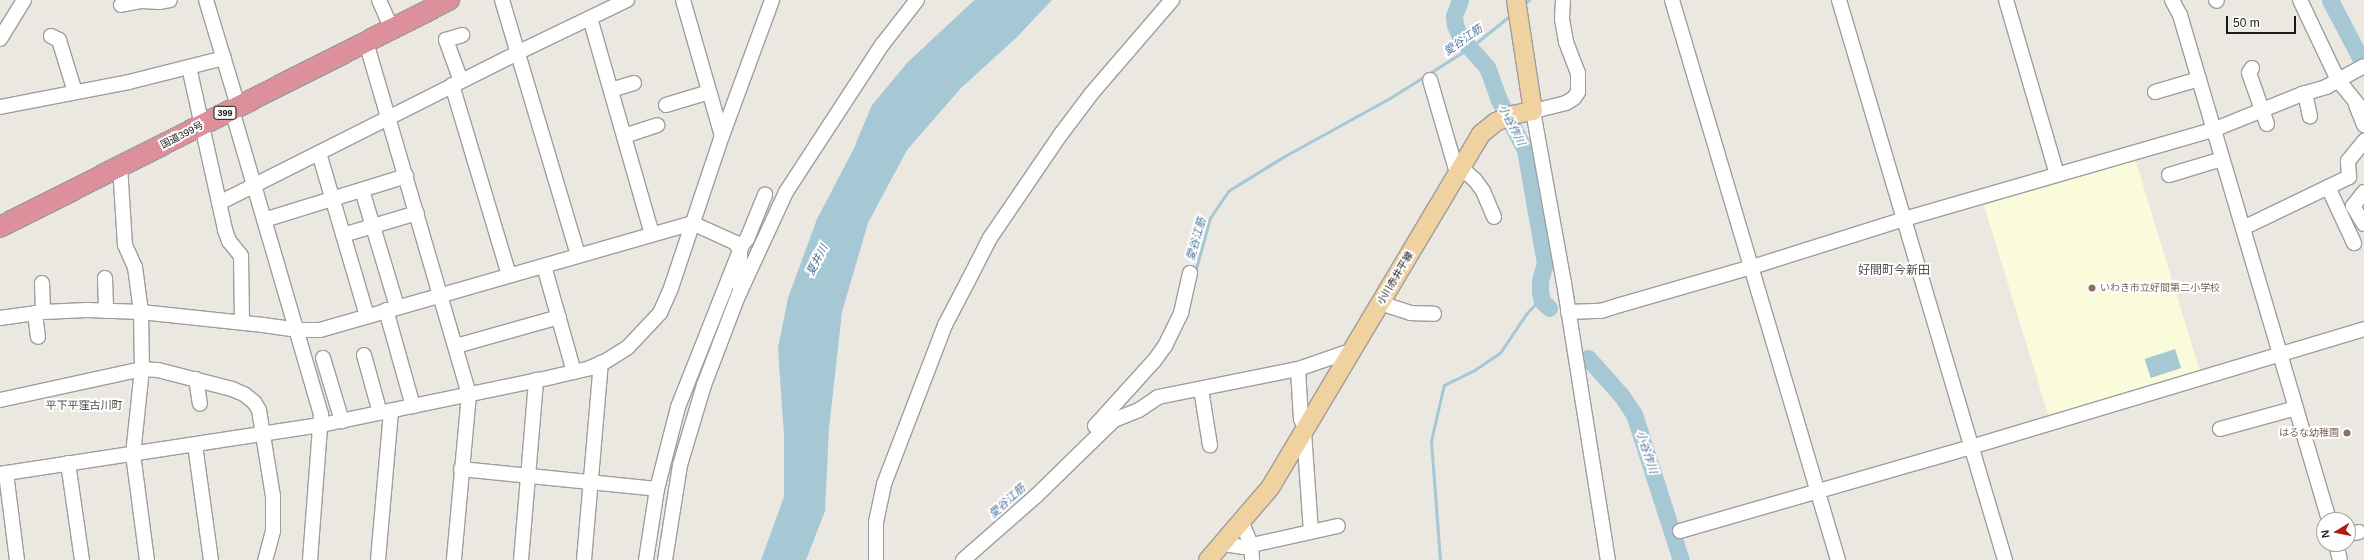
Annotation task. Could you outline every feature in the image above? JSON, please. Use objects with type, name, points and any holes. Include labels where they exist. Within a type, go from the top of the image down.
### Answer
[{"type":"highway","name":"国道399号","points":[[0,227],[392,29],[444,1]]},
{"type":"main road","points":[[1516,0],[1533,111]]},
{"type":"main road","name":"小川赤井平線","points":[[1208,560],[1270,488],[1458,170],[1481,134],[1496,122],[1508,117],[1533,111]]},
{"type":"street","points":[[0,39],[24,0]]},
{"type":"street","points":[[121,4],[142,1],[160,2],[170,0]]},
{"type":"street","points":[[206,0],[224,58],[254,185],[321,414],[322,425],[310,560]]},
{"type":"street","points":[[379,0],[392,29]]},
{"type":"street","points":[[502,0],[578,255]]},
{"type":"street","points":[[219,203],[517,53],[627,0]]},
{"type":"street","points":[[683,0],[722,136]]},
{"type":"street","points":[[17,560],[3,474],[68,463],[264,435],[342,421],[574,372],[601,364],[628,347],[660,313],[671,288],[722,136],[772,0]]},
{"type":"street","points":[[665,560],[680,465],[704,385],[740,292],[786,192],[882,44],[917,0]]},
{"type":"street","points":[[876,560],[876,527],[884,484],[945,325],[990,238],[1061,134],[1092,93],[1172,0]]},
{"type":"street","points":[[1564,0],[1562,19],[1566,42],[1578,74],[1578,92],[1574,98],[1566,103],[1533,111],[1568,312],[1608,560]]},
{"type":"street","points":[[1672,0],[1838,560]]},
{"type":"street","points":[[1839,0],[2005,560]]},
{"type":"street","points":[[2006,0],[2057,174]]},
{"type":"street","points":[[2172,0],[2180,15],[2327,512]]},
{"type":"street","points":[[2300,0],[2338,80],[2364,112]]},
{"type":"street","points":[[590,18],[652,234]]},
{"type":"street","points":[[462,35],[446,40],[509,275]]},
{"type":"street","points":[[51,36],[59,40],[75,92]]},
{"type":"street","points":[[366,42],[441,294],[469,394],[461,469],[454,560]]},
{"type":"street","points":[[0,107],[129,82],[224,58]]},
{"type":"street","points":[[1568,312],[1601,311],[1752,267],[1904,219],[2213,130],[2305,93],[2326,87],[2364,66]]},
{"type":"street","points":[[189,67],[219,203],[229,241],[241,256],[242,322]]},
{"type":"street","points":[[2252,68],[2249,73],[2263,109],[2267,124]]},
{"type":"street","points":[[2155,92],[2199,79]]},
{"type":"street","points":[[1430,80],[1458,170],[1475,180],[1483,191],[1494,217]]},
{"type":"street","points":[[611,90],[634,83]]},
{"type":"street","points":[[666,105],[709,92]]},
{"type":"street","points":[[2305,93],[2310,116]]},
{"type":"street","points":[[2356,101],[2364,125]]},
{"type":"street","points":[[624,136],[657,125]]},
{"type":"street","points":[[2243,228],[2349,177],[2348,161],[2364,141]]},
{"type":"street","points":[[319,153],[367,316]]},
{"type":"street","points":[[2169,175],[2222,159]]},
{"type":"street","points":[[120,166],[125,245],[135,267],[141,312],[142,369],[133,454],[147,560]]},
{"type":"street","points":[[2348,172],[2364,191],[2352,206],[2364,224]]},
{"type":"street","points":[[264,220],[333,200],[406,176]]},
{"type":"street","points":[[2328,187],[2354,243]]},
{"type":"street","points":[[362,190],[373,226],[413,406]]},
{"type":"street","points":[[646,560],[657,489],[678,407],[740,251],[765,195]]},
{"type":"street","points":[[343,235],[417,213]]},
{"type":"street","points":[[0,318],[39,312],[141,312],[242,322],[297,330],[320,330],[692,223],[732,240],[740,251],[740,292]]},
{"type":"street","points":[[544,266],[574,372]]},
{"type":"street","points":[[951,560],[1076,445],[1154,361],[1172,335],[1178,322],[1190,273]]},
{"type":"street","points":[[105,278],[106,311]]},
{"type":"street","points":[[38,337],[42,283]]},
{"type":"street","points":[[1380,304],[1410,314],[1434,314]]},
{"type":"street","points":[[456,346],[559,317]]},
{"type":"street","points":[[1680,531],[1971,447],[2364,329]]},
{"type":"street","points":[[963,560],[1052,481],[1109,423],[1139,410],[1158,397],[1298,370],[1352,350]]},
{"type":"street","points":[[364,356],[386,412],[378,560]]},
{"type":"street","points":[[323,358],[342,421]]},
{"type":"street","points":[[584,560],[601,364]]},
{"type":"street","points":[[0,400],[142,369],[158,370],[232,388],[254,402],[259,410],[264,435],[273,496],[274,531],[265,560]]},
{"type":"street","points":[[1298,370],[1301,419],[1305,431],[1311,532]]},
{"type":"street","points":[[196,379],[200,404]]},
{"type":"street","points":[[520,560],[536,380]]},
{"type":"street","points":[[1201,389],[1210,446]]},
{"type":"street","points":[[2220,429],[2296,408]]},
{"type":"street","points":[[195,445],[211,560]]},
{"type":"street","points":[[68,463],[82,560]]},
{"type":"street","points":[[461,469],[657,489]]},
{"type":"street","points":[[1241,521],[1251,544],[1252,560]]},
{"type":"street","points":[[1222,544],[1243,547],[1251,544],[1338,526]]},
{"type":"shaded area","name":"いわき市立好間第二小学校","points":[[2135,159],[2201,374],[2050,420],[1984,205]]},
{"type":"water","points":[[982,0],[1052,0],[1015,39],[961,88],[907,150],[868,223],[842,312],[829,428],[825,511],[806,560],[761,560],[784,497],[784,436],[778,348],[788,298],[817,219],[861,135],[905,92]]},
{"type":"water","points":[[2175,349],[2181,368],[2151,378],[2145,359]]},
{"type":"waterway","name":"夏井川","points":[[864,144],[879,109],[913,68],[986,0]]},
{"type":"waterway","name":"小谷作川","points":[[1460,0],[1454,16],[1455,25],[1460,37],[1487,67],[1499,100],[1525,150],[1545,263],[1540,281],[1540,291],[1542,301],[1549,308]]},
{"type":"waterway","name":"愛谷江筋","points":[[1522,5],[1529,0]]},
{"type":"waterway","points":[[2330,0],[2364,65]]},
{"type":"waterway","name":"愛谷江筋","points":[[1195,272],[1210,218],[1228,191],[1283,157],[1390,98],[1471,47],[1512,14]]},
{"type":"waterway","points":[[1440,560],[1431,441],[1444,385],[1473,371],[1500,353],[1526,314],[1537,302],[1542,301]]},
{"type":"waterway","name":"小谷作川","points":[[1588,358],[1621,395],[1634,414],[1681,560]]},
{"type":"place","name":"いわき市立好間第二小学校","points":[[2092,288]]},
{"type":"place","name":"はるな幼稚園","points":[[2347,433]]},
{"type":"district","name":"好間町今新田","points":[[1894,271]]},
{"type":"district","name":"平下平窪古川町","points":[[84,405]]}]
